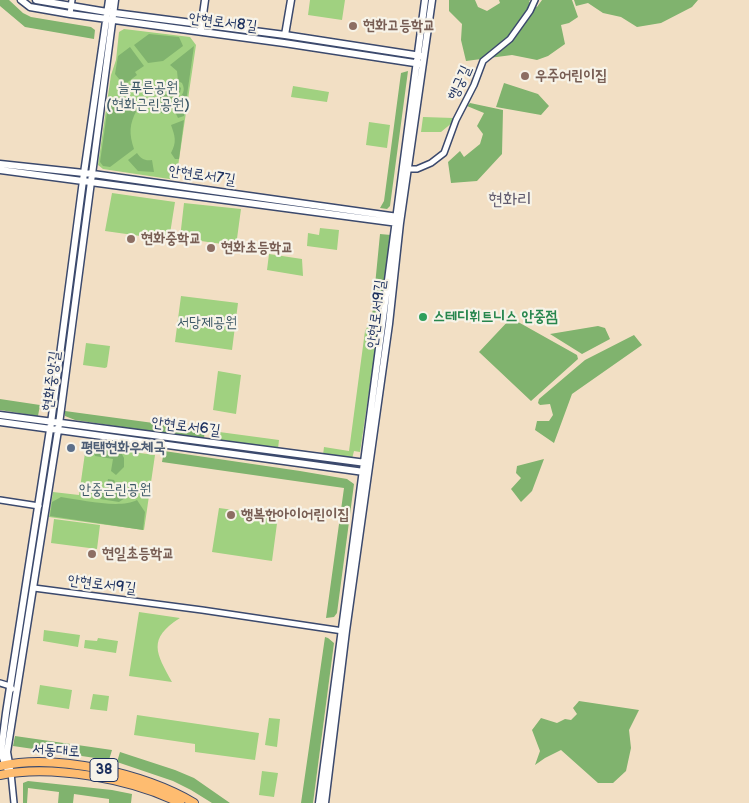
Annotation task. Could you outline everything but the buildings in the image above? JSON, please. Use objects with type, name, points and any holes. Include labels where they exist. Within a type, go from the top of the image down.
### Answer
[{"type":"main road","name":"서동대로","points":[[4,765],[59,764],[90,767],[118,773],[149,783],[173,792],[194,803]]},
{"type":"main road","name":"서동대로","points":[[0,775],[48,772],[94,777],[143,789],[180,803]]},
{"type":"street","name":"안현로서8길","points":[[21,0],[70,14],[109,20],[421,60]]},
{"type":"street","name":"안현로서8길","points":[[36,0],[71,3],[110,12],[286,35],[421,60]]},
{"type":"street","points":[[109,0],[110,12]]},
{"type":"street","name":"현화중앙길","points":[[4,765],[34,588],[55,427],[91,183],[110,12],[115,0]]},
{"type":"street","points":[[201,33],[205,0]]},
{"type":"street","points":[[286,35],[291,0]]},
{"type":"street","points":[[421,60],[425,0]]},
{"type":"street","points":[[421,60],[432,0]]},
{"type":"street","name":"행궁길","points":[[406,169],[418,169],[444,154],[456,120],[474,85],[483,61],[510,39],[530,11],[535,0]]},
{"type":"street","points":[[70,14],[71,3]]},
{"type":"street","points":[[14,803],[11,773],[4,765],[1,752],[39,506],[55,427],[84,173],[109,20]]},
{"type":"street","name":"안현로서9길","points":[[325,803],[344,631],[366,463],[389,324],[398,220],[421,60]]},
{"type":"street","name":"안현로서7길","points":[[0,164],[92,174],[398,220]]},
{"type":"street","name":"안현로서7길","points":[[0,170],[91,183],[398,220]]},
{"type":"street","name":"안현로서6길","points":[[0,415],[55,427],[365,472]]},
{"type":"street","name":"안현로서6길","points":[[0,422],[366,463]]},
{"type":"street","points":[[0,500],[39,506]]},
{"type":"street","points":[[26,588],[34,588]]},
{"type":"street","name":"안현로서9길","points":[[34,588],[344,631]]},
{"type":"street","points":[[319,803],[344,631]]},
{"type":"street","points":[[0,683],[10,686],[16,693]]},
{"type":"green space","points":[[0,0],[9,0],[23,13],[31,17],[91,27],[95,30],[94,39],[25,27],[0,6]]},
{"type":"green space","points":[[310,0],[345,0],[342,20],[308,15]]},
{"type":"green space","points":[[449,0],[475,0],[478,7],[487,11],[500,3],[499,0],[530,0],[529,2],[537,7],[542,0],[572,0],[578,17],[569,23],[561,25],[565,44],[548,56],[537,60],[512,55],[466,61],[461,40],[462,24],[449,11]]},
{"type":"green space","points":[[574,0],[698,0],[692,7],[661,23],[637,27],[621,17],[603,13],[588,3],[576,6]]},
{"type":"green space","name":"늘푸른공원 (현화근린공원)","points":[[124,29],[190,37],[196,45],[176,180],[103,169],[98,165],[119,32]]},
{"type":"green space","points":[[149,34],[179,37],[183,46],[163,61],[148,63],[134,45]]},
{"type":"green space","points":[[194,46],[184,116],[178,118],[175,106],[184,88],[182,83],[178,81],[177,71],[170,65]]},
{"type":"green space","points":[[130,47],[144,66],[135,72],[137,75],[124,85],[115,74],[118,56]]},
{"type":"green space","points":[[408,71],[390,206],[387,209],[380,208],[384,201],[401,73]]},
{"type":"green space","points":[[504,83],[538,94],[549,106],[541,115],[496,107]]},
{"type":"green space","points":[[176,84],[181,88],[180,93],[171,99],[169,112],[166,114],[161,113],[158,108],[160,97],[169,93]]},
{"type":"green space","points":[[293,86],[329,92],[327,102],[291,97]]},
{"type":"green space","points":[[123,94],[137,110],[132,120],[131,129],[134,149],[110,167],[103,166],[100,162],[108,106]]},
{"type":"green space","points":[[470,103],[503,110],[502,154],[477,181],[451,183],[448,162],[460,151],[464,157],[480,144],[483,134],[477,126],[484,113],[467,106]]},
{"type":"green space","points":[[423,117],[454,118],[453,122],[441,132],[421,132]]},
{"type":"green space","points":[[184,120],[179,159],[175,159],[171,153],[175,139],[171,125]]},
{"type":"green space","points":[[369,122],[390,125],[387,148],[366,145]]},
{"type":"green space","points":[[137,153],[143,159],[152,160],[154,172],[138,171],[128,160]]},
{"type":"green space","points":[[112,193],[175,202],[169,240],[105,231]]},
{"type":"green space","points":[[184,203],[241,209],[236,246],[180,238]]},
{"type":"green space","points":[[320,228],[339,230],[337,250],[307,246],[308,233],[319,235]]},
{"type":"green space","points":[[380,234],[391,235],[380,318],[372,316]]},
{"type":"green space","points":[[269,254],[302,259],[303,276],[267,270]]},
{"type":"green space","name":"서당제공원","points":[[181,296],[238,303],[232,350],[175,342]]},
{"type":"green space","points":[[511,318],[577,355],[578,359],[531,401],[479,352]]},
{"type":"green space","points":[[369,324],[379,325],[360,452],[354,451],[352,459],[323,455],[324,447],[349,451],[365,331]]},
{"type":"green space","points":[[598,326],[605,328],[610,339],[582,354],[550,334]]},
{"type":"green space","points":[[634,335],[642,345],[572,394],[554,443],[535,430],[537,421],[549,421],[553,415],[550,404],[540,405],[538,403],[539,399],[585,360]]},
{"type":"green space","points":[[86,343],[110,346],[107,367],[83,365]]},
{"type":"green space","points":[[218,371],[241,375],[236,414],[213,410]]},
{"type":"green space","points":[[0,399],[40,405],[38,416],[0,410]]},
{"type":"green space","points":[[65,411],[205,430],[204,439],[75,420],[65,416]]},
{"type":"green space","points":[[212,431],[279,440],[278,449],[211,440]]},
{"type":"green space","name":"안중근린공원","points":[[86,446],[155,455],[144,530],[49,517],[53,492],[79,495]]},
{"type":"green space","points":[[93,448],[121,452],[124,458],[124,467],[116,475],[111,471],[113,459],[95,456]]},
{"type":"green space","points":[[164,451],[347,479],[354,484],[337,613],[334,617],[326,618],[344,488],[162,462]]},
{"type":"green space","points":[[544,459],[532,491],[521,502],[511,489],[521,478],[516,473],[517,466]]},
{"type":"green space","points":[[108,479],[114,480],[118,488],[129,489],[131,494],[119,502],[100,499],[99,493],[105,493]]},
{"type":"green space","points":[[61,497],[111,504],[130,503],[137,500],[145,512],[143,530],[50,516],[52,502]]},
{"type":"green space","points":[[219,508],[278,516],[272,561],[212,552]]},
{"type":"green space","points":[[54,519],[100,525],[97,549],[51,543]]},
{"type":"green space","points":[[139,612],[180,618],[163,633],[158,647],[162,663],[172,682],[129,676]]},
{"type":"green space","points":[[44,630],[80,635],[78,647],[43,641]]},
{"type":"green space","points":[[325,637],[334,643],[313,803],[301,803]]},
{"type":"green space","points":[[98,638],[118,641],[116,653],[84,648],[85,640],[97,641]]},
{"type":"green space","points":[[40,685],[72,690],[69,709],[37,704]]},
{"type":"green space","points":[[93,694],[109,696],[107,711],[90,709]]},
{"type":"green space","points":[[579,701],[639,710],[629,730],[631,748],[626,771],[613,783],[598,783],[561,750],[535,765],[540,751],[532,730],[541,718],[557,723],[565,719],[571,720],[577,714],[573,708]]},
{"type":"green space","points":[[137,715],[259,733],[255,760],[195,752],[195,744],[134,735]]},
{"type":"green space","points":[[269,718],[280,719],[277,747],[265,745]]},
{"type":"green space","points":[[15,736],[112,750],[109,760],[13,746]]},
{"type":"green space","points":[[120,752],[194,778],[230,803],[212,803],[173,781],[117,762]]},
{"type":"green space","points":[[262,771],[278,773],[274,797],[259,795]]},
{"type":"green space","points":[[28,781],[132,794],[131,803],[109,803],[109,799],[74,794],[73,803],[58,803],[59,792],[28,788],[27,803],[23,803],[23,783]]},
{"type":"place","name":"현화고등학교","points":[[353,26]]},
{"type":"place","name":"우주어린이집","points":[[525,76]]},
{"type":"place","name":"현화중학교","points":[[131,239]]},
{"type":"place","name":"현화초등학교","points":[[211,248]]},
{"type":"place","name":"스테디휘트니스 안중점","points":[[423,317]]},
{"type":"place","name":"평택현화우체국","points":[[71,448]]},
{"type":"place","name":"행복한아이어린이집","points":[[231,515]]},
{"type":"place","name":"현일초등학교","points":[[92,554]]},
{"type":"district","name":"현화리","points":[[510,200]]}]
